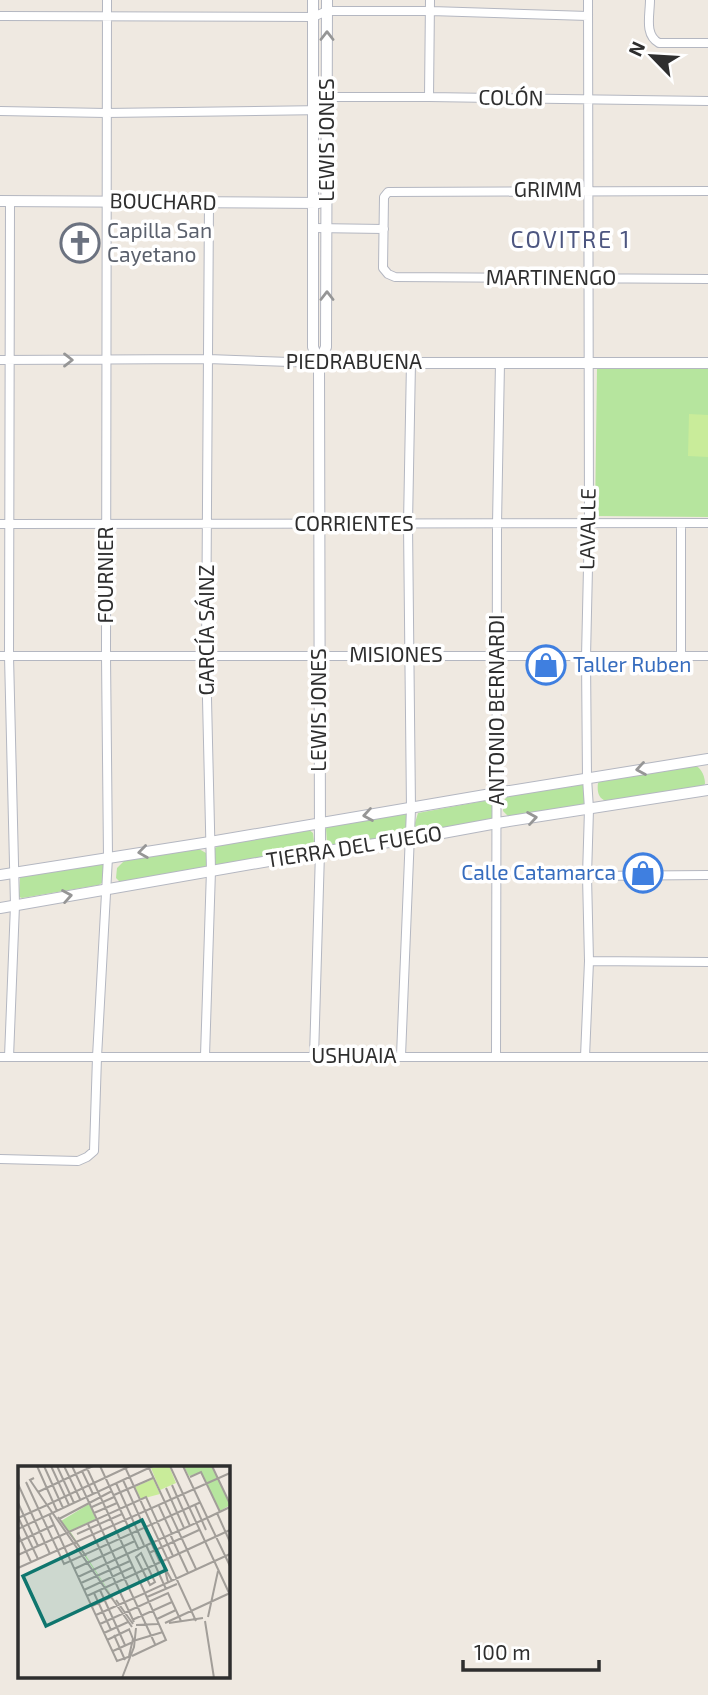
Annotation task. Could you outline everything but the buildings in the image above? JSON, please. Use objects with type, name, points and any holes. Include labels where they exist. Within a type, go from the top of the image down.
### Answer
[{"type":"street","name":"FOURNIER","points":[[0,1159],[78,1161],[94,1151],[108,857],[107,0]]},
{"type":"street","name":"LEWIS JONES","points":[[313,0],[313,347],[319,363],[320,852],[314,1057]]},
{"type":"street","points":[[429,97],[430,0]]},
{"type":"street","name":"LAVALLE","points":[[586,1058],[589,961],[586,657],[589,523],[588,0]]},
{"type":"street","points":[[649,0],[650,34],[653,39],[659,43],[708,43]]},
{"type":"street","points":[[0,16],[313,17],[327,6],[588,16]]},
{"type":"street","name":"LEWIS JONES","points":[[319,363],[326,347],[327,6]]},
{"type":"street","name":"COLÓN","points":[[313,97],[708,101]]},
{"type":"street","points":[[0,111],[106,113],[326,110]]},
{"type":"street","name":"GRIMM","points":[[384,229],[384,198],[388,192],[708,191]]},
{"type":"street","points":[[4,1057],[15,905],[5,656],[5,201]]},
{"type":"street","name":"BOUCHARD","points":[[5,201],[326,203]]},
{"type":"street","name":"GARCÍA SÁINZ","points":[[205,1056],[211,870],[206,656],[209,203]]},
{"type":"street","points":[[314,228],[384,229]]},
{"type":"street","name":"MARTINENGO","points":[[384,229],[383,268],[395,277],[708,279]]},
{"type":"street","name":"PIEDRABUENA","points":[[5,360],[708,363]]},
{"type":"street","points":[[401,1056],[411,808],[408,524],[411,362]]},
{"type":"street","name":"ANTONIO BERNARDI","points":[[496,1056],[500,363]]},
{"type":"street","points":[[681,523],[681,657]]},
{"type":"street","name":"CORRIENTES","points":[[5,524],[708,523]]},
{"type":"street","name":"MISIONES","points":[[5,656],[708,656]]},
{"type":"street","name":"TIERRA DEL FUEGO","points":[[0,875],[708,759]]},
{"type":"street","name":"TIERRA DEL FUEGO","points":[[0,908],[211,870],[708,789]]},
{"type":"street","points":[[587,876],[708,875]]},
{"type":"street","points":[[589,961],[708,962]]},
{"type":"street","name":"USHUAIA","points":[[4,1057],[708,1057]]},
{"type":"green space","points":[[597,368],[708,369],[708,517],[595,516]]},
{"type":"green space","points":[[689,414],[708,415],[708,457],[688,456]]},
{"type":"green space","points":[[696,766],[704,779],[705,784],[701,787],[606,801],[599,794],[598,783],[601,780]]},
{"type":"green space","points":[[586,785],[585,803],[579,807],[509,817],[503,811],[504,800],[508,796]]},
{"type":"green space","points":[[494,799],[498,803],[492,820],[416,833],[418,813]]},
{"type":"green space","points":[[409,815],[408,827],[400,836],[330,846],[327,844],[328,826]]},
{"type":"green space","points":[[308,829],[313,833],[314,842],[308,850],[217,866],[214,863],[214,849],[218,846]]},
{"type":"green space","points":[[199,849],[206,853],[205,867],[120,882],[116,878],[117,868],[124,861]]},
{"type":"green space","points":[[104,863],[103,882],[99,885],[19,897],[20,877]]},
{"type":"place","name":"Capilla San Cayetano","points":[[80,243]]},
{"type":"place","name":"Taller Ruben","points":[[546,665]]},
{"type":"place","name":"Calle Catamarca","points":[[643,873]]},
{"type":"district","name":"COVITRE 1","points":[[571,240]]}]
